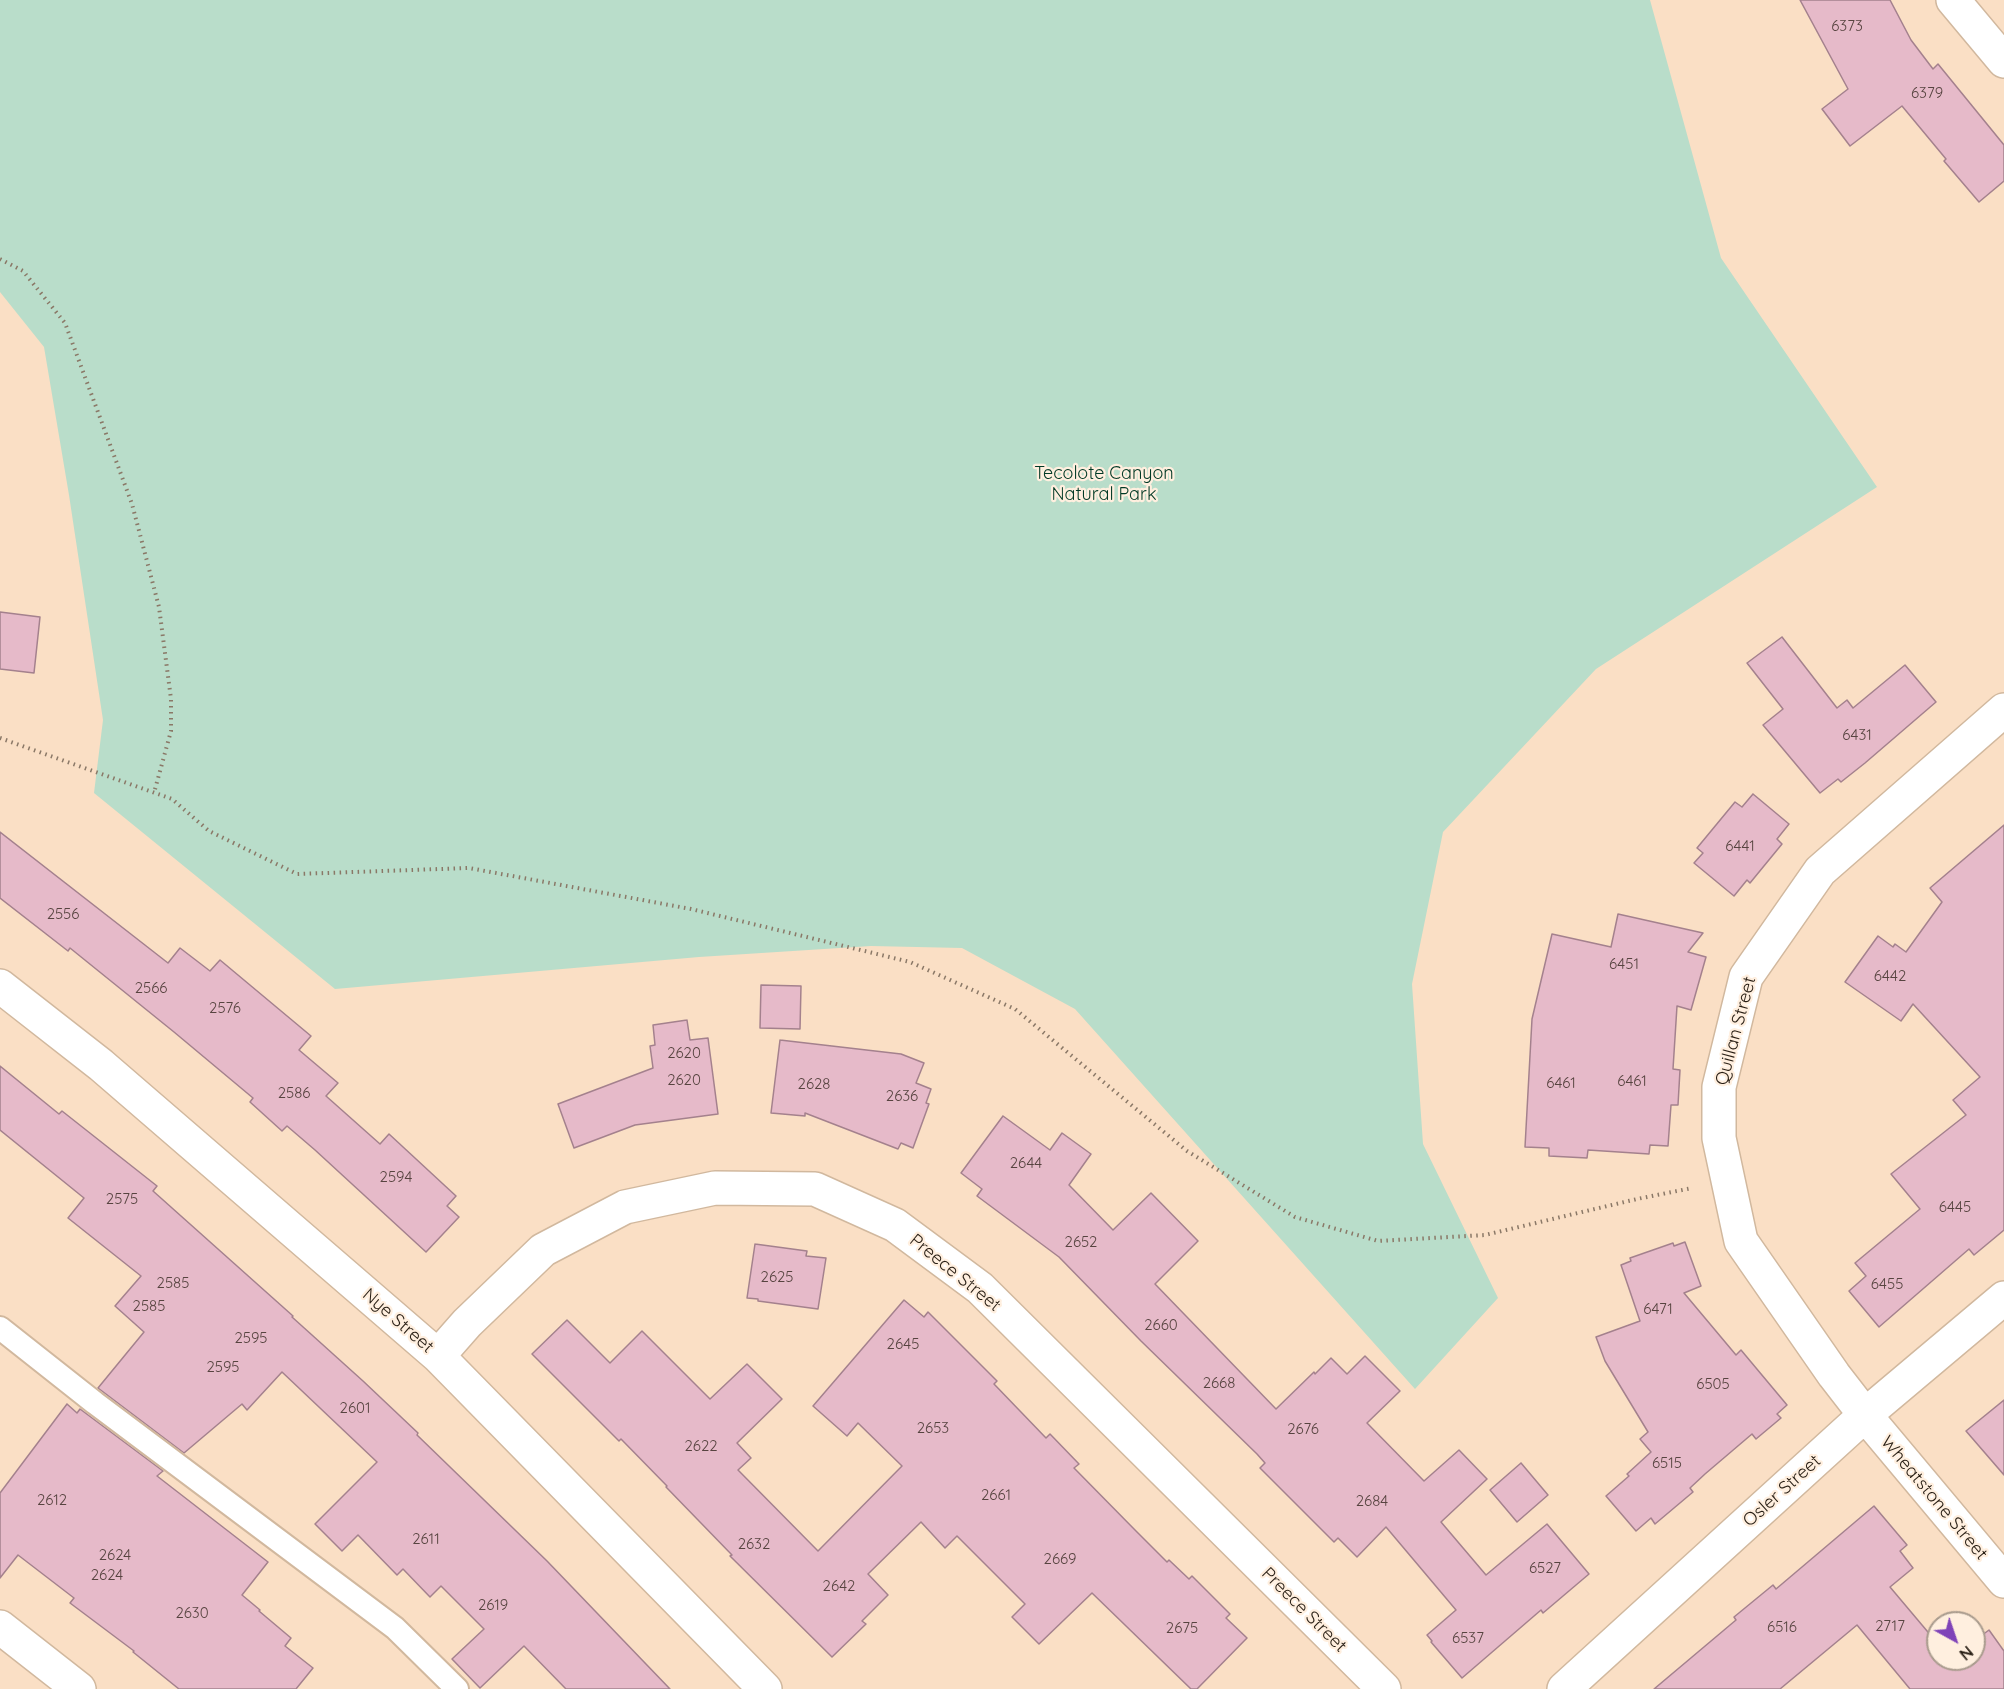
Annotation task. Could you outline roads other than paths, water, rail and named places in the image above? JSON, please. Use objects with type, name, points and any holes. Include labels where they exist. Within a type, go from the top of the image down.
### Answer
[{"type":"street","points":[[1953,0],[2004,61]]},
{"type":"street","name":"Quillan Street","points":[[1865,1415],[1834,1375],[1741,1241],[1719,1138],[1719,1087],[1746,977],[1820,871],[2004,710]]},
{"type":"street","name":"Nye Street","points":[[0,986],[101,1065],[438,1356],[765,1689]]},
{"type":"street","name":"Preece Street","points":[[438,1356],[467,1323],[543,1250],[625,1207],[716,1188],[815,1189],[894,1225],[980,1288],[1384,1689]]},
{"type":"street","name":"Osler Street","points":[[1564,1689],[1865,1415],[2004,1298]]},
{"type":"street","name":"Wheatstone Street","points":[[1865,1415],[2004,1581]]},
{"type":"street","points":[[0,1628],[79,1689]]},
{"type":"lane","points":[[0,1328],[95,1403],[395,1628],[457,1689]]},
{"type":"park label","name":"Tecolote Canyon Natural Park","points":[[1104,484]]}]
